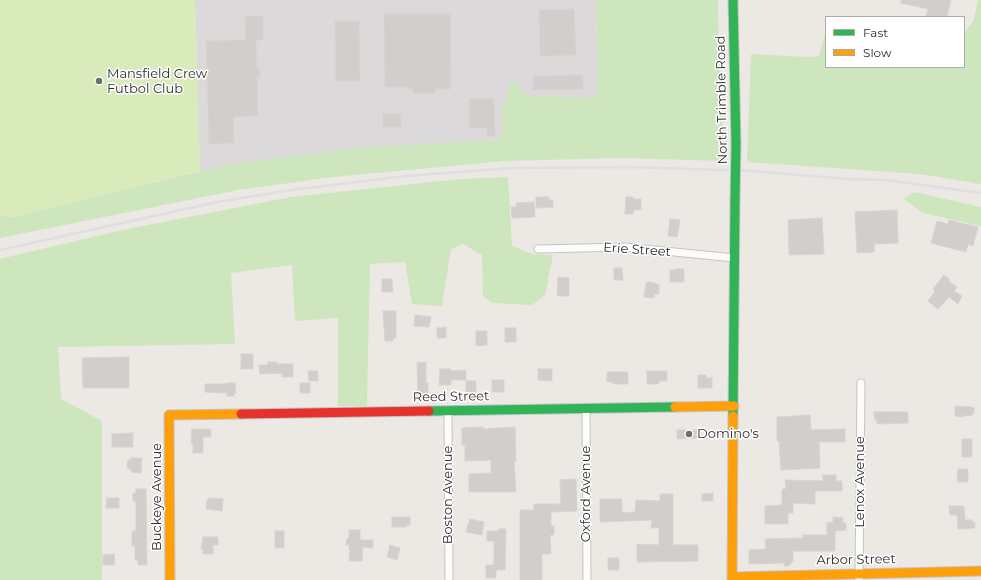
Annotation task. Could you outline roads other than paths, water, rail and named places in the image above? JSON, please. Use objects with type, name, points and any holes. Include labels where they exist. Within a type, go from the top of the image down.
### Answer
[{"type":"street","name":"North Trimble Road","points":[[732,578],[736,144],[733,0]]},
{"type":"street","name":"Erie Street","points":[[538,249],[626,248],[734,258]]},
{"type":"street","name":"Lenox Avenue","points":[[859,577],[861,383]]},
{"type":"street","name":"Reed Street","points":[[169,415],[734,406]]},
{"type":"street","name":"Oxford Avenue","points":[[586,408],[587,580]]},
{"type":"street","name":"Boston Avenue","points":[[448,410],[449,580]]},
{"type":"street","name":"Buckeye Avenue","points":[[169,415],[170,580]]},
{"type":"street","name":"Arbor Street","points":[[732,578],[859,577],[981,571]]},
{"type":"railway","points":[[0,250],[217,202],[291,190],[406,176],[513,168],[631,167],[752,171],[847,179],[886,180],[981,193]]},
{"type":"place","name":"Mansfield Crew Futbol Club","points":[[99,81]]},
{"type":"place","name":"Domino's","points":[[689,434]]}]
